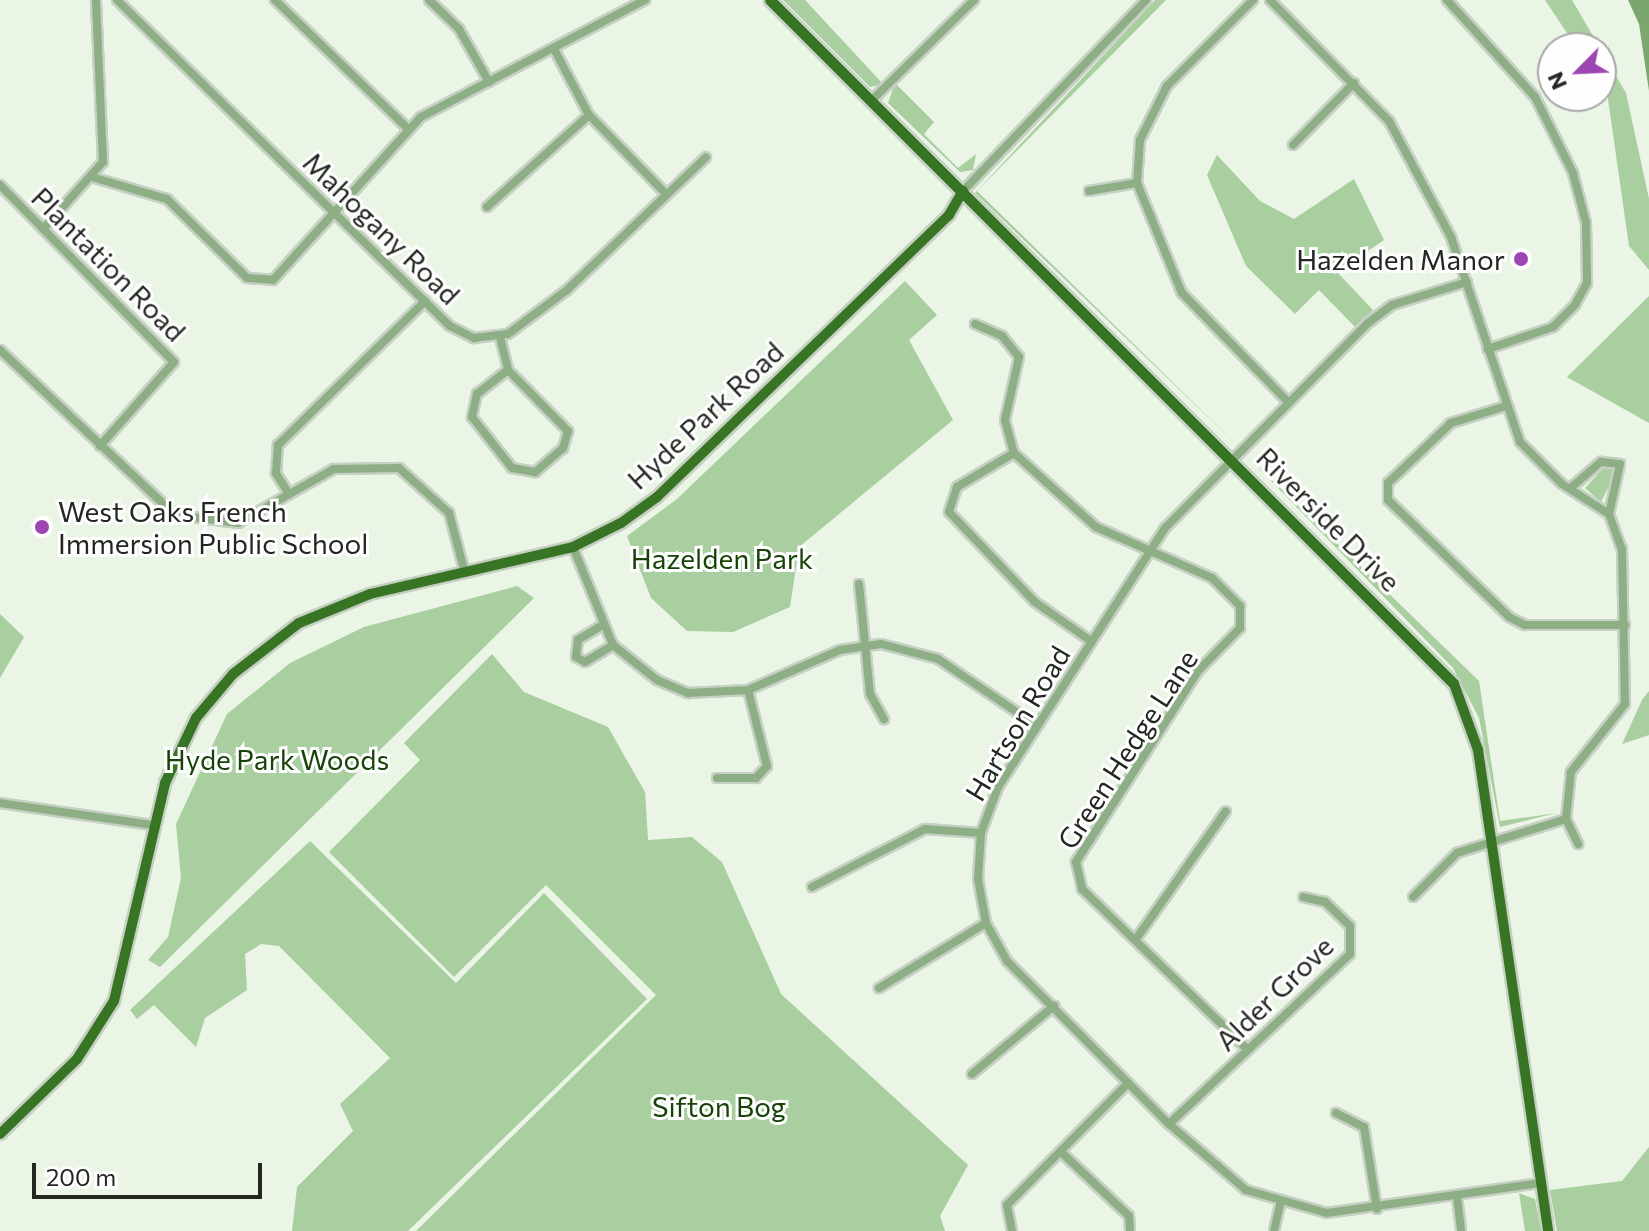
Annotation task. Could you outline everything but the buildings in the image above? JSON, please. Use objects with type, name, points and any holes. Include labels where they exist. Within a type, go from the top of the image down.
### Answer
[{"type":"main road","name":"Riverside Drive","points":[[770,0],[1234,459],[1454,684],[1478,750],[1548,1231]]},
{"type":"main road","name":"Hyde Park Road","points":[[0,1134],[77,1059],[114,1001],[137,926],[153,825],[187,733],[249,658],[299,623],[370,594],[573,547],[657,497],[949,215],[963,191]]},
{"type":"street","points":[[43,229],[95,178],[103,162],[96,0]]},
{"type":"street","name":"Mahogany Road","points":[[117,0],[425,301],[474,338],[500,337]]},
{"type":"street","points":[[275,0],[408,129]]},
{"type":"street","points":[[429,0],[459,29],[489,82]]},
{"type":"street","points":[[95,178],[167,199],[247,278],[261,283],[273,280],[337,215],[408,129],[489,82],[645,0]]},
{"type":"street","points":[[872,100],[974,0]]},
{"type":"street","name":"Hyde Park Road","points":[[963,191],[1146,0]]},
{"type":"street","points":[[1253,0],[1160,96],[1140,140],[1137,183],[1182,293],[1289,403]]},
{"type":"street","points":[[1270,0],[1354,83],[1405,146],[1467,282],[1520,442],[1551,475],[1573,486],[1609,514],[1622,549],[1625,704],[1571,772],[1566,819],[1578,844]]},
{"type":"street","points":[[1447,0],[1535,97],[1573,173],[1586,223],[1587,283],[1575,305],[1553,327],[1488,349]]},
{"type":"street","points":[[554,49],[589,115],[666,194]]},
{"type":"street","points":[[1293,145],[1354,83]]},
{"type":"street","points":[[487,207],[589,115]]},
{"type":"street","points":[[508,370],[477,394],[472,417],[512,468],[535,472],[563,448],[568,431],[508,370],[500,337],[601,261],[706,157]]},
{"type":"street","points":[[1089,191],[1137,183]]},
{"type":"street","name":"Plantation Road","points":[[0,185],[174,362],[100,446]]},
{"type":"street","name":"Hartson Road","points":[[1467,282],[1392,305],[1289,403],[1149,551],[1036,725],[981,833],[978,879],[986,923],[1007,961],[1215,1169],[1280,1205],[1327,1213],[1377,1209],[1541,1183]]},
{"type":"street","points":[[289,494],[276,473],[278,445],[425,301]]},
{"type":"street","points":[[975,324],[1002,336],[1019,357],[1005,420],[1014,453],[957,487],[949,512],[1035,602],[1091,641]]},
{"type":"street","points":[[0,350],[153,500],[196,522],[238,523],[289,494],[354,464],[399,468],[449,513],[465,573]]},
{"type":"street","points":[[1506,406],[1451,423],[1388,483],[1388,500],[1509,617],[1525,625],[1625,625]]},
{"type":"street","name":"Green Hedge Lane","points":[[1014,453],[1080,516],[1212,578],[1240,606],[1243,621],[1198,671],[1076,862],[1082,889],[1248,1050]]},
{"type":"street","points":[[1573,486],[1601,462],[1620,464],[1609,514]]},
{"type":"street","points":[[573,547],[601,626],[613,645],[657,680],[688,693],[748,690],[864,646],[908,648],[938,659],[1036,725]]},
{"type":"street","points":[[859,584],[870,694],[884,719]]},
{"type":"street","points":[[601,626],[578,640],[576,657],[585,662],[613,645]]},
{"type":"street","points":[[717,778],[756,778],[767,766],[748,690]]},
{"type":"street","points":[[0,803],[153,825]]},
{"type":"street","points":[[1136,939],[1226,811]]},
{"type":"street","points":[[1413,897],[1452,857],[1566,819]]},
{"type":"street","points":[[812,887],[925,829],[981,833]]},
{"type":"street","name":"Alder Grove","points":[[1169,1124],[1350,954],[1350,926],[1325,902],[1304,897]]},
{"type":"street","points":[[879,988],[986,923]]},
{"type":"street","points":[[972,1074],[1054,1006]]},
{"type":"street","points":[[1012,1231],[1007,1205],[1128,1083]]},
{"type":"street","points":[[1336,1113],[1364,1127],[1377,1209]]},
{"type":"street","points":[[1061,1152],[1129,1216],[1130,1231]]},
{"type":"street","points":[[1457,1197],[1461,1231]]},
{"type":"street","points":[[1274,1231],[1280,1205]]},
{"type":"green space","points":[[783,0],[805,0],[883,84],[870,87]]},
{"type":"green space","points":[[1155,0],[1166,0],[977,191],[1237,445],[975,193]]},
{"type":"green space","points":[[1545,0],[1572,0],[1591,32],[1566,32]]},
{"type":"green space","points":[[1617,78],[1626,93],[1649,199],[1649,270],[1629,246],[1610,112],[1617,112]]},
{"type":"green space","points":[[895,83],[934,122],[924,134],[958,168],[976,154],[973,170],[960,172],[888,103]]},
{"type":"green space","points":[[1217,155],[1260,201],[1294,219],[1354,179],[1384,240],[1337,272],[1373,310],[1355,327],[1319,290],[1295,314],[1246,266],[1207,175]]},
{"type":"green space","name":"Hazelden Park","points":[[905,281],[937,315],[909,340],[953,420],[799,547],[790,607],[733,632],[687,631],[651,598],[627,536],[677,499]]},
{"type":"green space","points":[[1649,296],[1649,423],[1567,377]]},
{"type":"green space","points":[[1246,455],[1479,681],[1500,821],[1557,813],[1500,827],[1479,718],[1453,668]]},
{"type":"green space","points":[[1606,465],[1616,472],[1601,502],[1585,488]]},
{"type":"green space","name":"Hyde Park Woods","points":[[517,586],[534,598],[160,967],[148,960],[168,937],[181,878],[176,824],[227,714],[290,663],[364,627]]},
{"type":"green space","points":[[0,614],[24,637],[0,678]]},
{"type":"green space","name":"Sifton Bog","points":[[492,654],[524,692],[608,727],[645,792],[648,840],[692,837],[722,862],[781,994],[968,1165],[940,1216],[945,1231],[416,1231],[656,995],[546,885],[454,977],[329,852],[420,760],[404,743]]},
{"type":"green space","points":[[1649,691],[1649,735],[1622,744],[1642,700]]},
{"type":"green space","points":[[310,841],[456,983],[544,893],[647,999],[408,1231],[292,1231],[297,1187],[353,1131],[340,1104],[390,1058],[279,946],[261,944],[245,954],[247,990],[205,1018],[196,1047],[154,1005],[137,1019],[130,1010]]},
{"type":"green space","points":[[1649,1147],[1649,1231],[1557,1231],[1550,1190],[1622,1181]]},
{"type":"green space","points":[[1519,1193],[1535,1199],[1541,1231],[1525,1231]]},
{"type":"shaded area","points":[[1628,0],[1649,0],[1649,91],[1639,24]]},
{"type":"place","name":"Hazelden Manor","points":[[1521,259]]},
{"type":"place","name":"West Oaks French Immersion Public School","points":[[42,527]]}]
